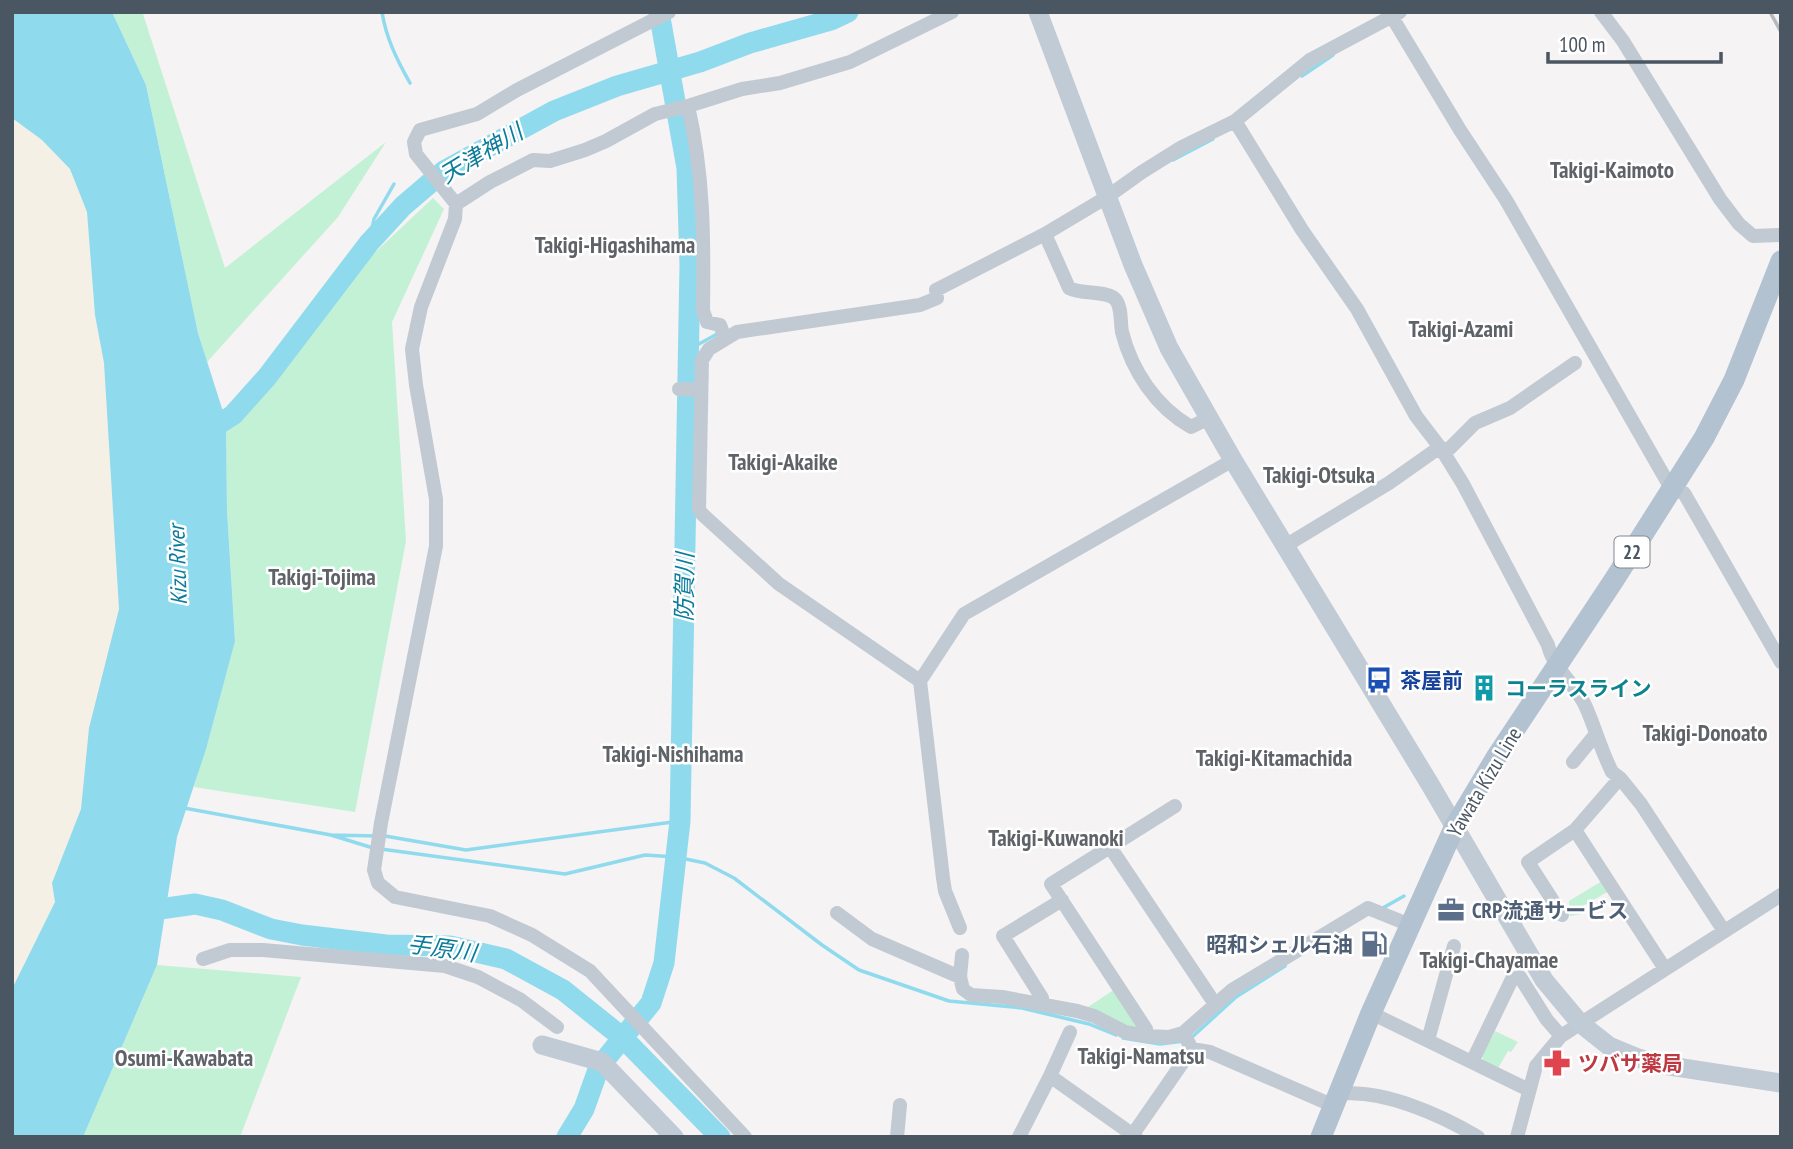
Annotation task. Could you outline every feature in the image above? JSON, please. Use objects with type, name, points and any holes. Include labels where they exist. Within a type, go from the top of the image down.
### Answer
[{"type":"main road","name":"Yawata Kizu Line","points":[[1321,1137],[1371,1013],[1454,828],[1497,756],[1704,438],[1734,380],[1777,285],[1781,261]]},
{"type":"street","points":[[668,12],[646,17],[605,47],[517,90],[477,114],[429,126],[420,130],[416,136],[414,148],[456,204],[455,219],[417,320],[412,349],[436,499],[436,546],[374,870],[378,883],[395,897],[490,916],[532,935],[590,971],[607,986],[745,1137]]},
{"type":"street","points":[[456,204],[490,182],[533,160],[550,161],[585,150],[655,114],[850,62],[952,12]]},
{"type":"street","points":[[1038,12],[1133,265],[1169,348],[1233,460],[1544,980],[1580,1023],[1609,1046],[1663,1065],[1781,1083]]},
{"type":"street","points":[[1601,12],[1623,41],[1720,199],[1739,224],[1753,236],[1781,235]]},
{"type":"street","points":[[920,681],[779,584],[702,514],[699,509],[699,390],[702,360],[709,349],[737,332],[920,305],[937,298],[936,290],[1047,239],[1182,147],[1237,124],[1310,60],[1395,18],[1460,130],[1506,200],[1672,490],[1684,493],[1781,662]]},
{"type":"street","points":[[688,106],[697,146],[704,223],[703,311],[708,322],[720,325],[725,338]]},
{"type":"street","points":[[1237,124],[1302,230],[1357,309],[1416,416],[1442,450],[1469,496],[1548,645],[1550,655],[1580,695],[1612,772],[1641,804],[1724,932]]},
{"type":"street","points":[[1047,239],[1069,288],[1076,292],[1109,294],[1115,298],[1132,359],[1164,408],[1191,426],[1209,418]]},
{"type":"street","points":[[1285,546],[1389,483],[1433,452],[1450,448],[1475,423],[1510,408],[1576,363]]},
{"type":"street","points":[[679,389],[699,390]]},
{"type":"street","points":[[960,928],[945,891],[920,681],[964,614],[1233,460]]},
{"type":"street","points":[[1575,754],[1596,734]]},
{"type":"street","points":[[1562,915],[1528,862],[1575,830],[1620,778]]},
{"type":"street","points":[[1147,1036],[1146,1029],[1051,884],[1175,806]]},
{"type":"street","points":[[1575,830],[1665,969]]},
{"type":"street","points":[[1110,847],[1214,1004]]},
{"type":"street","points":[[1517,1137],[1536,1066],[1561,1036],[1781,895]]},
{"type":"street","points":[[1043,1005],[1042,998],[1003,936],[1062,900]]},
{"type":"street","points":[[1050,1076],[1133,1136],[1187,1041],[1214,1004],[1232,990],[1368,908],[1410,925]]},
{"type":"street","points":[[837,913],[872,939],[960,977]]},
{"type":"street","points":[[1428,1041],[1454,946]]},
{"type":"street","points":[[204,960],[230,950],[263,950],[445,966],[478,977],[522,1000],[557,1027]]},
{"type":"street","points":[[962,955],[960,977],[964,989],[971,995],[1002,997],[1043,1005],[1094,1016],[1125,1032],[1187,1041],[1337,1100],[1353,1093],[1411,1105],[1478,1137]]},
{"type":"street","points":[[1472,1062],[1513,978],[1520,977],[1541,1012],[1561,1036]]},
{"type":"street","points":[[1371,1013],[1529,1090]]},
{"type":"street","points":[[1018,1137],[1070,1032]]},
{"type":"street","points":[[541,1045],[602,1062],[674,1137]]},
{"type":"street","points":[[897,1137],[900,1105]]},
{"type":"green space","points":[[112,12],[143,14],[225,268],[386,142],[338,217],[207,362],[198,333],[146,85]]},
{"type":"green space","points":[[433,198],[444,209],[392,322],[406,541],[355,812],[194,787],[235,639],[227,510],[226,420],[267,377],[368,259]]},
{"type":"green space","points":[[1602,881],[1609,891],[1581,907],[1581,914],[1570,916],[1569,901]]},
{"type":"green space","points":[[157,965],[301,977],[240,1137],[83,1137]]},
{"type":"green space","points":[[1115,989],[1144,1031],[1082,1011]]},
{"type":"green space","points":[[1495,1031],[1518,1042],[1511,1052],[1508,1051],[1497,1070],[1484,1063],[1482,1055]]},
{"type":"sand","points":[[12,118],[42,140],[70,169],[87,212],[95,315],[104,363],[119,609],[89,728],[81,809],[52,883],[55,902],[12,989]]},
{"type":"water","name":"Kizu River","points":[[12,12],[112,12],[146,85],[198,333],[226,421],[227,510],[235,641],[206,749],[177,837],[157,965],[83,1137],[12,1137],[12,989],[55,902],[52,883],[81,809],[89,728],[119,609],[104,363],[95,315],[87,212],[70,169],[42,140],[12,118]]},
{"type":"waterway","points":[[382,12],[393,49],[410,83]]},
{"type":"waterway","name":"防賀川","points":[[567,1137],[584,1109],[599,1067],[651,1003],[664,963],[680,821],[690,265],[687,168],[659,12]]},
{"type":"waterway","name":"天津神川","points":[[203,434],[233,415],[267,377],[369,243],[403,206],[444,171],[554,111],[617,86],[700,62],[750,43],[831,20],[848,12]]},
{"type":"waterway","points":[[1302,76],[1333,55]]},
{"type":"waterway","points":[[1173,160],[1213,139]]},
{"type":"waterway","points":[[369,243],[374,219],[394,184]]},
{"type":"waterway","points":[[688,350],[719,333]]},
{"type":"waterway","points":[[184,808],[331,835],[377,836]]},
{"type":"waterway","points":[[385,836],[466,850],[680,821]]},
{"type":"waterway","points":[[331,835],[373,848]]},
{"type":"waterway","points":[[381,849],[565,874],[645,855],[676,857],[705,863],[734,878],[859,970],[949,1001],[1022,1008],[1089,1024],[1116,1035]]},
{"type":"waterway","points":[[1381,909],[1404,896]]},
{"type":"waterway","name":"手原川","points":[[139,912],[195,904],[222,910],[271,929],[302,935],[386,945],[450,946],[506,959],[563,990],[623,1038],[720,1137]]},
{"type":"waterway","points":[[1191,1038],[1236,997],[1285,966]]},
{"type":"waterway","points":[[1123,1038],[1160,1044],[1184,1041]]},
{"type":"railway","points":[[1770,12],[1781,32]]},
{"type":"place","name":"茶屋前","points":[[1379,680]]},
{"type":"place","name":"コーラスライン","points":[[1484,688]]},
{"type":"place","name":"CRP流通サービス","points":[[1451,910]]},
{"type":"place","name":"昭和シェル石油","points":[[1374,944]]},
{"type":"place","name":"ツバサ薬局","points":[[1557,1063]]},
{"type":"district","name":"Takigi-Kaimoto","points":[[1612,169]]},
{"type":"district","name":"Takigi-Higashihama","points":[[615,244]]},
{"type":"district","name":"Takigi-Azami","points":[[1461,328]]},
{"type":"district","name":"Takigi-Akaike","points":[[783,461]]},
{"type":"district","name":"Takigi-Otsuka","points":[[1319,474]]},
{"type":"district","name":"Takigi-Tojima","points":[[322,576]]},
{"type":"district","name":"Takigi-Donoato","points":[[1705,732]]},
{"type":"district","name":"Takigi-Nishihama","points":[[673,753]]},
{"type":"district","name":"Takigi-Kitamachida","points":[[1274,757]]},
{"type":"district","name":"Takigi-Kuwanoki","points":[[1056,837]]},
{"type":"district","name":"Takigi-Chayamae","points":[[1489,959]]},
{"type":"district","name":"Takigi-Namatsu","points":[[1141,1055]]},
{"type":"district","name":"Osumi-Kawabata","points":[[184,1057]]}]
